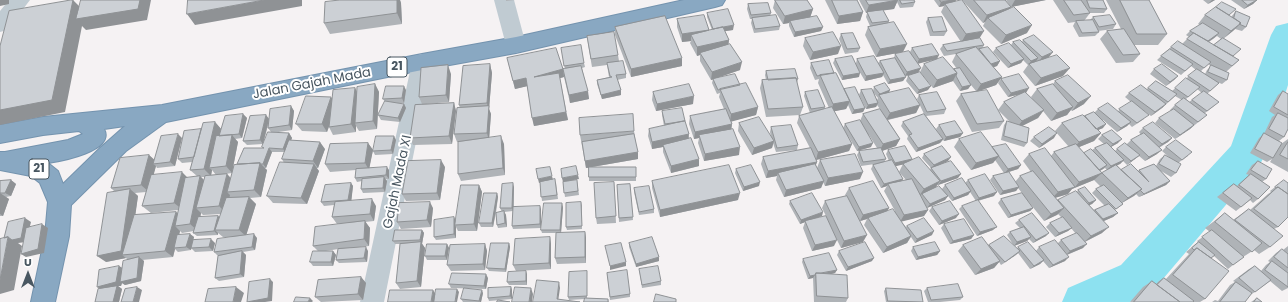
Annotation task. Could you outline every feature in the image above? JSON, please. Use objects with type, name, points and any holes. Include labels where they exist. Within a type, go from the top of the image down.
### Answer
[{"type":"highway","name":"Jalan Gajah Mada","points":[[0,134],[43,126],[162,114],[422,62],[516,46],[715,0]]},
{"type":"highway","name":"21","points":[[0,161],[27,165],[39,169],[50,178],[53,189],[60,201],[122,141],[144,123],[162,114]]},
{"type":"highway","points":[[0,161],[71,149],[94,138],[95,132],[88,125],[77,122]]},
{"type":"highway","points":[[43,302],[57,236],[60,201]]},
{"type":"street","points":[[0,25],[20,0]]},
{"type":"street","points":[[504,0],[516,46]]},
{"type":"street","name":"Gajah Mada XI","points":[[372,302],[422,62]]},
{"type":"building","points":[[73,0],[52,100],[0,110],[0,46],[9,11]]},
{"type":"building","points":[[81,0],[140,0],[138,9],[76,19]]},
{"type":"building","points":[[188,0],[264,0],[187,14]]},
{"type":"building","points":[[340,0],[397,0],[397,13],[324,23],[325,2]]},
{"type":"building","points":[[775,0],[807,0],[813,9],[785,16]]},
{"type":"building","points":[[832,0],[857,0],[863,12],[839,16]]},
{"type":"building","points":[[866,0],[898,0],[869,5]]},
{"type":"building","points":[[900,0],[914,0],[915,2],[902,4]]},
{"type":"building","points":[[940,0],[952,0],[941,2]]},
{"type":"building","points":[[962,0],[984,31],[966,34],[945,4]]},
{"type":"building","points":[[974,0],[1005,0],[1011,7],[987,15]]},
{"type":"building","points":[[1064,0],[1081,0],[1090,13],[1074,15]]},
{"type":"building","points":[[1087,0],[1103,0],[1107,9],[1090,8]]},
{"type":"building","points":[[1120,0],[1149,0],[1167,34],[1137,34]]},
{"type":"building","points":[[1242,0],[1257,0],[1248,5]]},
{"type":"building","points":[[1222,2],[1236,9],[1229,15],[1216,7]]},
{"type":"building","points":[[768,3],[771,13],[751,15],[748,4]]},
{"type":"building","points":[[1014,7],[1032,25],[1006,35],[988,18]]},
{"type":"building","points":[[1216,7],[1241,23],[1231,31],[1205,15]]},
{"type":"building","points":[[728,9],[734,25],[713,29],[707,13]]},
{"type":"building","points":[[883,10],[889,21],[872,23],[867,12]]},
{"type":"building","points":[[1236,11],[1250,17],[1246,27],[1239,24],[1241,23],[1234,18]]},
{"type":"building","points":[[704,15],[709,30],[682,34],[677,19]]},
{"type":"building","points":[[776,15],[780,26],[755,29],[752,18]]},
{"type":"building","points":[[1110,15],[1116,24],[1099,27],[1093,17]]},
{"type":"building","points":[[665,16],[682,58],[631,69],[615,27]]},
{"type":"building","points":[[817,16],[823,27],[795,32],[790,21]]},
{"type":"building","points":[[942,17],[947,31],[933,32],[928,18]]},
{"type":"building","points":[[1093,20],[1099,32],[1082,33],[1076,21]]},
{"type":"building","points":[[894,22],[907,44],[880,49],[868,27]]},
{"type":"building","points":[[1203,23],[1219,33],[1208,41],[1190,31]]},
{"type":"building","points":[[723,27],[729,40],[697,47],[691,35]]},
{"type":"building","points":[[1124,29],[1140,54],[1123,55],[1107,31]]},
{"type":"building","points":[[614,32],[618,55],[591,59],[587,36]]},
{"type":"building","points":[[833,32],[841,46],[813,52],[805,38]]},
{"type":"building","points":[[853,33],[860,48],[847,49],[841,34]]},
{"type":"building","points":[[1194,33],[1239,60],[1232,66],[1187,39]]},
{"type":"building","points":[[1034,35],[1053,52],[1042,57],[1023,40]]},
{"type":"building","points":[[980,38],[984,45],[947,51],[943,45]]},
{"type":"building","points":[[1223,38],[1241,49],[1233,56],[1214,45]]},
{"type":"building","points":[[1020,40],[1038,58],[1031,61],[1013,42]]},
{"type":"building","points":[[1178,41],[1211,62],[1204,68],[1171,47]]},
{"type":"building","points":[[1009,43],[1024,59],[1011,64],[996,48]]},
{"type":"building","points":[[730,44],[742,62],[712,72],[700,53]]},
{"type":"building","points":[[932,44],[939,55],[919,59],[912,48]]},
{"type":"building","points":[[581,45],[584,63],[564,66],[561,48]]},
{"type":"building","points":[[976,47],[1002,77],[981,84],[956,54]]},
{"type":"building","points":[[988,47],[1000,61],[991,64],[979,49]]},
{"type":"building","points":[[556,48],[563,69],[534,77],[559,73],[566,112],[532,118],[526,78],[513,81],[507,58]]},
{"type":"building","points":[[1170,49],[1193,64],[1185,71],[1161,56]]},
{"type":"building","points":[[909,51],[921,68],[907,72],[895,54]]},
{"type":"building","points":[[1057,55],[1070,68],[1041,78],[1029,64]]},
{"type":"building","points":[[852,56],[860,73],[843,76],[835,59]]},
{"type":"building","points":[[874,56],[884,73],[866,76],[857,59]]},
{"type":"building","points":[[943,57],[957,73],[937,80],[924,64]]},
{"type":"building","points":[[895,58],[906,77],[890,80],[880,61]]},
{"type":"building","points":[[829,60],[834,73],[817,76],[811,63]]},
{"type":"building","points":[[623,61],[626,74],[616,75],[621,90],[601,95],[597,80],[612,77],[610,76],[607,63]]},
{"type":"building","points":[[490,64],[487,103],[459,105],[463,66]]},
{"type":"building","points":[[1162,64],[1178,76],[1170,82],[1154,69]]},
{"type":"building","points":[[448,65],[446,95],[419,97],[421,68]]},
{"type":"building","points":[[1211,65],[1229,73],[1227,80],[1208,72]]},
{"type":"building","points":[[581,66],[588,91],[569,95],[563,69]]},
{"type":"building","points":[[960,68],[971,85],[962,87],[954,69]]},
{"type":"building","points":[[795,69],[798,79],[768,80],[766,71]]},
{"type":"building","points":[[1197,69],[1219,83],[1210,91],[1188,76]]},
{"type":"building","points":[[920,72],[931,86],[919,90],[908,76]]},
{"type":"building","points":[[836,73],[850,101],[833,104],[820,75]]},
{"type":"building","points":[[735,74],[740,85],[718,90],[713,79]]},
{"type":"building","points":[[1019,74],[1029,88],[1011,93],[1001,79]]},
{"type":"building","points":[[1068,75],[1091,96],[1078,103],[1055,81]]},
{"type":"building","points":[[796,78],[803,107],[768,109],[762,80]]},
{"type":"building","points":[[1186,78],[1200,87],[1188,97],[1175,88]]},
{"type":"building","points":[[1156,81],[1177,94],[1168,102],[1148,88]]},
{"type":"building","points":[[746,83],[758,107],[731,114],[720,89]]},
{"type":"building","points":[[885,83],[890,90],[880,94],[874,87]]},
{"type":"building","points":[[375,84],[373,121],[355,123],[357,87]]},
{"type":"building","points":[[689,84],[694,96],[657,104],[653,92]]},
{"type":"building","points":[[1053,84],[1073,107],[1057,113],[1037,89]]},
{"type":"building","points":[[1141,85],[1166,104],[1155,112],[1129,93]]},
{"type":"building","points":[[386,86],[404,86],[402,98],[383,99]]},
{"type":"building","points":[[855,87],[865,108],[854,110],[844,89]]},
{"type":"building","points":[[355,88],[351,124],[329,127],[333,90]]},
{"type":"building","points":[[909,88],[920,105],[890,113],[879,95]]},
{"type":"building","points":[[872,89],[878,103],[868,105],[861,90]]},
{"type":"building","points":[[818,90],[825,107],[811,109],[805,92]]},
{"type":"building","points":[[987,90],[1004,121],[977,124],[961,94]]},
{"type":"building","points":[[1204,91],[1219,102],[1207,111],[1192,100]]},
{"type":"building","points":[[1283,91],[1288,94],[1288,115],[1274,107]]},
{"type":"building","points":[[937,92],[946,109],[927,112],[919,95]]},
{"type":"building","points":[[1025,92],[1044,110],[1022,121],[1004,102]]},
{"type":"building","points":[[306,96],[331,97],[322,124],[296,124]]},
{"type":"building","points":[[1184,98],[1207,115],[1198,122],[1175,105]]},
{"type":"building","points":[[385,101],[404,104],[398,118],[378,115]]},
{"type":"building","points":[[1132,101],[1149,115],[1137,123],[1119,109]]},
{"type":"building","points":[[454,103],[449,136],[410,138],[415,105]]},
{"type":"building","points":[[1108,103],[1131,122],[1121,128],[1098,109]]},
{"type":"building","points":[[291,106],[289,125],[268,128],[270,109]]},
{"type":"building","points":[[489,106],[487,133],[454,134],[457,108]]},
{"type":"building","points":[[832,107],[852,144],[818,152],[799,116]]},
{"type":"building","points":[[682,108],[685,121],[665,124],[662,111]]},
{"type":"building","points":[[726,109],[732,124],[695,132],[690,116]]},
{"type":"building","points":[[880,109],[900,139],[883,144],[863,114]]},
{"type":"building","points":[[1174,109],[1194,125],[1180,135],[1159,118]]},
{"type":"building","points":[[1094,112],[1106,124],[1096,129],[1085,116]]},
{"type":"building","points":[[1278,113],[1288,118],[1288,129],[1284,137],[1269,129]]},
{"type":"building","points":[[243,114],[239,134],[219,136],[225,116]]},
{"type":"building","points":[[633,114],[634,131],[580,135],[579,118]]},
{"type":"building","points":[[924,114],[943,139],[918,148],[909,135],[912,134],[903,122]]},
{"type":"building","points":[[266,115],[260,140],[243,141],[250,116]]},
{"type":"building","points":[[1083,115],[1101,133],[1079,142],[1062,123]]},
{"type":"building","points":[[759,117],[774,141],[754,148],[739,123]]},
{"type":"building","points":[[860,120],[873,143],[859,147],[845,124]]},
{"type":"building","points":[[685,121],[689,134],[652,142],[649,129]]},
{"type":"building","points":[[955,121],[963,133],[946,137],[939,125]]},
{"type":"building","points":[[1007,121],[1029,128],[1027,143],[1004,136]]},
{"type":"building","points":[[215,122],[204,169],[190,170],[203,123]]},
{"type":"building","points":[[1153,122],[1172,138],[1162,144],[1143,128]]},
{"type":"building","points":[[791,125],[798,145],[777,148],[771,127]]},
{"type":"building","points":[[1049,127],[1057,133],[1042,144],[1034,137]]},
{"type":"building","points":[[201,129],[194,157],[178,159],[184,131]]},
{"type":"building","points":[[733,129],[740,147],[705,154],[699,135]]},
{"type":"building","points":[[1112,130],[1122,139],[1113,144],[1102,135]]},
{"type":"building","points":[[268,132],[289,133],[283,149],[269,148],[263,164],[237,164],[244,148],[264,148],[262,147]]},
{"type":"building","points":[[981,132],[999,156],[976,163],[959,139]]},
{"type":"building","points":[[1144,133],[1162,150],[1149,157],[1131,140]]},
{"type":"building","points":[[1264,133],[1282,143],[1273,158],[1255,149]]},
{"type":"building","points":[[178,134],[170,162],[153,164],[161,136]]},
{"type":"building","points":[[634,134],[638,152],[585,161],[582,142]]},
{"type":"building","points":[[232,135],[226,166],[209,168],[216,136]]},
{"type":"building","points":[[376,136],[394,136],[391,150],[373,151]]},
{"type":"building","points":[[501,136],[503,168],[458,174],[458,142]]},
{"type":"building","points":[[691,138],[699,159],[671,166],[663,145]]},
{"type":"building","points":[[289,140],[320,142],[313,161],[282,159]]},
{"type":"building","points":[[1176,140],[1192,152],[1182,160],[1166,147]]},
{"type":"building","points":[[1288,142],[1288,159],[1280,155]]},
{"type":"building","points":[[368,143],[365,163],[325,164],[330,144]]},
{"type":"building","points":[[1107,143],[1124,160],[1111,166],[1095,148]]},
{"type":"building","points":[[1125,143],[1140,155],[1131,161],[1117,149]]},
{"type":"building","points":[[1006,144],[1021,165],[1008,169],[992,147]]},
{"type":"building","points":[[1076,144],[1102,173],[1079,182],[1054,152]]},
{"type":"building","points":[[905,146],[912,159],[895,163],[888,150]]},
{"type":"building","points":[[942,146],[951,157],[934,165],[924,154]]},
{"type":"building","points":[[811,148],[817,162],[768,171],[763,157]]},
{"type":"building","points":[[881,148],[886,159],[863,162],[859,151]]},
{"type":"building","points":[[1045,148],[1075,187],[1058,192],[1029,154]]},
{"type":"building","points":[[1091,149],[1107,165],[1099,170],[1084,153]]},
{"type":"building","points":[[855,154],[863,172],[828,178],[820,160]]},
{"type":"building","points":[[149,155],[141,185],[111,188],[120,158]]},
{"type":"building","points":[[1165,155],[1181,164],[1176,173],[1159,164]]},
{"type":"building","points":[[919,157],[940,181],[924,189],[903,164]]},
{"type":"building","points":[[441,160],[437,193],[402,194],[408,161]]},
{"type":"building","points":[[892,160],[903,179],[884,184],[873,165]]},
{"type":"building","points":[[951,161],[961,174],[941,181],[931,168]]},
{"type":"building","points":[[1258,161],[1272,169],[1266,179],[1251,170]]},
{"type":"building","points":[[280,162],[314,164],[301,198],[267,196]]},
{"type":"building","points":[[260,163],[254,190],[227,192],[234,165]]},
{"type":"building","points":[[815,164],[824,181],[786,190],[778,173]]},
{"type":"building","points":[[1131,164],[1149,182],[1139,170],[1154,164],[1170,181],[1144,194],[1140,190],[1142,189],[1121,170]]},
{"type":"building","points":[[729,165],[740,193],[660,210],[652,181]]},
{"type":"building","points":[[751,165],[760,182],[744,187],[736,169]]},
{"type":"building","points":[[1116,165],[1142,189],[1128,198],[1102,173]]},
{"type":"building","points":[[576,166],[578,175],[562,178],[561,169]]},
{"type":"building","points":[[387,167],[386,175],[355,178],[356,169]]},
{"type":"building","points":[[550,167],[552,176],[538,179],[536,169]]},
{"type":"building","points":[[589,167],[636,167],[636,177],[589,177]]},
{"type":"building","points":[[1033,171],[1064,208],[1051,214],[1020,176]]},
{"type":"building","points":[[182,172],[174,203],[142,206],[151,175]]},
{"type":"building","points":[[1009,172],[1019,187],[1003,191],[993,176]]},
{"type":"building","points":[[227,174],[219,206],[196,208],[205,176]]},
{"type":"building","points":[[985,174],[997,192],[979,198],[968,180]]},
{"type":"building","points":[[1251,174],[1270,187],[1258,199],[1239,185]]},
{"type":"building","points":[[200,176],[190,224],[175,226],[185,178]]},
{"type":"building","points":[[384,177],[383,188],[361,189],[362,179]]},
{"type":"building","points":[[962,178],[971,191],[954,198],[945,185]]},
{"type":"building","points":[[555,179],[557,195],[541,197],[540,182]]},
{"type":"building","points":[[912,179],[928,210],[904,215],[888,184]]},
{"type":"building","points":[[11,180],[5,193],[0,193],[0,181]]},
{"type":"building","points":[[577,180],[578,191],[564,193],[563,182]]},
{"type":"building","points":[[1284,180],[1288,183],[1288,194],[1278,187],[1275,187]]},
{"type":"building","points":[[873,181],[889,208],[863,215],[849,188]]},
{"type":"building","points":[[614,182],[616,216],[596,218],[594,183]]},
{"type":"building","points":[[351,183],[348,200],[321,202],[325,185]]},
{"type":"building","points":[[513,183],[512,208],[500,208],[502,184]]},
{"type":"building","points":[[630,184],[633,217],[619,218],[617,185]]},
{"type":"building","points":[[1234,184],[1252,198],[1241,207],[1223,193]]},
{"type":"building","points":[[461,185],[479,185],[474,224],[455,225]]},
{"type":"building","points":[[1104,185],[1123,204],[1116,209],[1096,189]]},
{"type":"building","points":[[649,186],[654,209],[639,212],[634,188]]},
{"type":"building","points":[[939,186],[948,196],[930,204],[922,194]]},
{"type":"building","points":[[1085,187],[1096,200],[1089,203],[1078,190]]},
{"type":"building","points":[[1278,187],[1288,194],[1288,217],[1278,227],[1254,209]]},
{"type":"building","points":[[130,189],[121,251],[97,256],[107,193]]},
{"type":"building","points":[[1076,191],[1109,227],[1091,236],[1058,200]]},
{"type":"building","points":[[484,193],[497,193],[492,223],[479,223]]},
{"type":"building","points":[[812,193],[823,212],[801,220],[790,201]]},
{"type":"building","points":[[1022,193],[1033,208],[1011,215],[1001,199]]},
{"type":"building","points":[[847,196],[867,235],[844,241],[825,201]]},
{"type":"building","points":[[249,197],[239,230],[215,230],[226,198]]},
{"type":"building","points":[[372,199],[370,214],[332,217],[335,202]]},
{"type":"building","points":[[978,200],[997,227],[980,232],[962,206]]},
{"type":"building","points":[[950,201],[959,214],[942,221],[932,207]]},
{"type":"building","points":[[430,202],[427,220],[397,222],[399,203]]},
{"type":"building","points":[[581,202],[582,226],[566,227],[566,203]]},
{"type":"building","points":[[544,203],[562,203],[560,230],[541,230]]},
{"type":"building","points":[[1109,204],[1118,213],[1103,219],[1095,210]]},
{"type":"building","points":[[540,206],[540,224],[512,226],[513,207]]},
{"type":"building","points":[[893,209],[911,236],[887,247],[868,218]]},
{"type":"building","points":[[1249,209],[1283,236],[1270,247],[1235,220]]},
{"type":"building","points":[[504,211],[505,223],[497,225],[496,213]]},
{"type":"building","points":[[176,212],[165,251],[122,255],[134,215]]},
{"type":"building","points":[[1032,213],[1049,233],[1036,240],[1019,220]]},
{"type":"building","points":[[1225,213],[1262,243],[1252,252],[1215,222]]},
{"type":"building","points":[[218,216],[214,231],[193,233],[198,217]]},
{"type":"building","points":[[826,216],[837,240],[815,245],[805,221]]},
{"type":"building","points":[[454,217],[454,234],[434,237],[434,220]]},
{"type":"building","points":[[1063,217],[1072,228],[1059,233],[1050,223]]},
{"type":"building","points":[[25,218],[21,238],[12,240],[8,237],[4,238],[8,222]]},
{"type":"building","points":[[924,218],[934,231],[917,239],[907,226]]},
{"type":"building","points":[[964,219],[974,235],[953,241],[944,224]]},
{"type":"building","points":[[365,221],[364,239],[313,246],[315,227]]},
{"type":"building","points":[[42,224],[38,249],[21,254],[26,228]]},
{"type":"building","points":[[1024,227],[1031,237],[1017,242],[1010,232]]},
{"type":"building","points":[[395,230],[422,230],[420,240],[393,241]]},
{"type":"building","points":[[1212,230],[1244,257],[1233,265],[1202,237]]},
{"type":"building","points":[[585,232],[585,257],[555,258],[556,233]]},
{"type":"building","points":[[1077,233],[1087,244],[1070,251],[1061,240]]},
{"type":"building","points":[[190,234],[186,247],[174,248],[177,235]]},
{"type":"building","points":[[254,234],[252,247],[214,252],[217,239]]},
{"type":"building","points":[[1004,236],[1020,251],[1005,262],[989,245]]},
{"type":"building","points":[[8,237],[0,280],[0,239]]},
{"type":"building","points":[[550,237],[549,263],[513,265],[515,239]]},
{"type":"building","points":[[652,237],[659,257],[636,264],[629,243]]},
{"type":"building","points":[[982,237],[1000,261],[981,269],[963,245]]},
{"type":"building","points":[[211,239],[209,247],[191,248],[193,240]]},
{"type":"building","points":[[1055,240],[1069,257],[1053,265],[1039,247]]},
{"type":"building","points":[[421,242],[417,281],[396,283],[400,244]]},
{"type":"building","points":[[865,242],[874,258],[848,267],[839,251]]},
{"type":"building","points":[[935,242],[940,251],[918,257],[913,247]]},
{"type":"building","points":[[1028,242],[1044,260],[1034,266],[1018,247]]},
{"type":"building","points":[[1199,242],[1215,255],[1211,258],[1197,248],[1194,250],[1192,248]]},
{"type":"building","points":[[491,243],[509,243],[505,269],[487,268]]},
{"type":"building","points":[[621,243],[626,262],[610,266],[605,246]]},
{"type":"building","points":[[427,244],[447,244],[445,256],[425,256]]},
{"type":"building","points":[[485,244],[483,264],[447,265],[450,245]]},
{"type":"building","points":[[366,247],[364,258],[336,260],[338,249]]},
{"type":"building","points":[[1197,248],[1229,271],[1205,299],[1173,275]]},
{"type":"building","points":[[1282,249],[1288,254],[1288,268],[1274,257]]},
{"type":"building","points":[[242,251],[240,274],[215,278],[218,256]]},
{"type":"building","points":[[313,251],[333,251],[331,262],[310,262]]},
{"type":"building","points":[[829,253],[837,270],[816,273],[815,275],[810,276],[803,259]]},
{"type":"building","points":[[139,257],[137,278],[120,282],[123,261]]},
{"type":"building","points":[[1272,261],[1288,273],[1288,287],[1265,270]]},
{"type":"building","points":[[119,266],[116,282],[97,287],[99,270]]},
{"type":"building","points":[[658,266],[661,281],[642,285],[639,269]]},
{"type":"building","points":[[1255,266],[1271,280],[1255,292],[1239,278]]},
{"type":"building","points":[[627,270],[630,294],[610,297],[607,273]]},
{"type":"building","points":[[526,271],[526,281],[507,282],[508,272]]},
{"type":"building","points":[[587,271],[587,296],[568,297],[569,272]]},
{"type":"building","points":[[452,273],[486,274],[484,286],[449,284]]},
{"type":"building","points":[[816,273],[847,275],[848,298],[817,296]]},
{"type":"building","points":[[361,277],[358,294],[315,297],[318,280]]},
{"type":"building","points":[[1164,278],[1194,301],[1180,302],[1157,285]]},
{"type":"building","points":[[270,279],[268,298],[247,302],[249,282]]},
{"type":"building","points":[[537,280],[559,282],[557,299],[580,302],[533,302]]},
{"type":"building","points":[[1152,281],[1180,302],[1134,302]]},
{"type":"building","points":[[1236,282],[1252,293],[1245,302],[1220,302]]},
{"type":"building","points":[[958,284],[963,297],[931,300],[927,288]]},
{"type":"building","points":[[117,286],[113,302],[95,302],[98,289]]},
{"type":"building","points":[[137,287],[133,302],[121,302],[125,289]]},
{"type":"building","points":[[236,287],[233,302],[205,302],[208,289]]},
{"type":"building","points":[[511,287],[510,296],[488,298],[488,288]]},
{"type":"building","points":[[515,287],[531,288],[529,302],[512,302]]},
{"type":"building","points":[[464,288],[482,290],[479,301],[461,299]]},
{"type":"building","points":[[886,288],[921,290],[923,302],[888,301]]},
{"type":"building","points":[[436,289],[457,289],[455,302],[434,302]]},
{"type":"building","points":[[390,290],[433,290],[431,302],[388,302]]},
{"type":"building","points":[[656,294],[676,299],[676,302],[654,302]]},
{"type":"building","points":[[296,297],[310,298],[308,302],[294,302]]},
{"type":"building","points":[[585,298],[608,299],[608,302],[584,302]]},
{"type":"building","points":[[1257,298],[1262,302],[1254,302]]},
{"type":"building","points":[[498,300],[510,302],[497,302]]},
{"type":"waterway","points":[[1083,302],[1136,279],[1246,155],[1288,35]]}]
